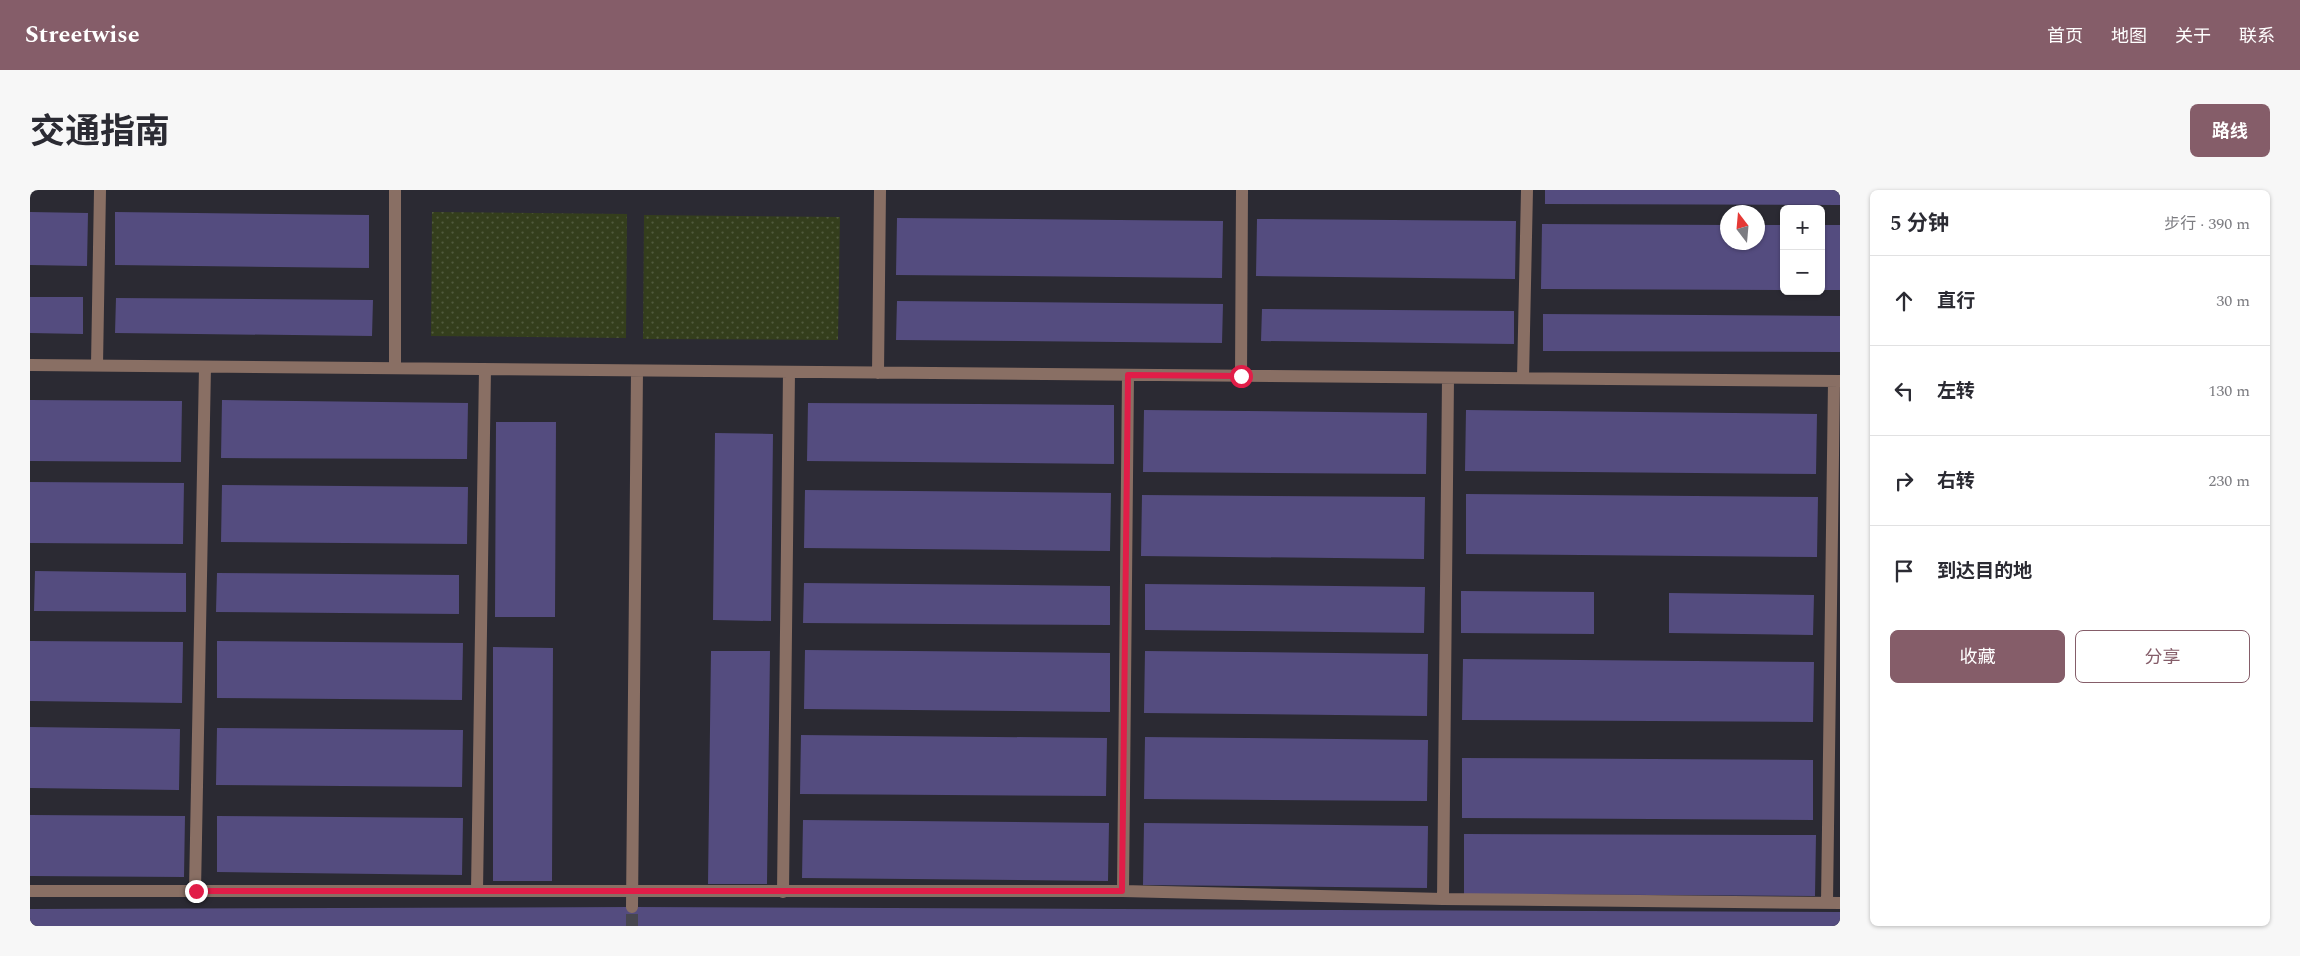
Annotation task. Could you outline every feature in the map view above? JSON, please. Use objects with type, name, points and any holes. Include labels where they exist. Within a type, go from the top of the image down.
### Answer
[{"type":"street","points":[[97,365],[100,190]]},
{"type":"street","points":[[395,190],[395,368]]},
{"type":"street","points":[[878,372],[880,190]]},
{"type":"street","points":[[1241,376],[1242,190]]},
{"type":"street","points":[[1523,378],[1527,190]]},
{"type":"street","points":[[30,365],[1837,381],[1827,903]]},
{"type":"street","points":[[196,891],[205,367]]},
{"type":"street","points":[[477,891],[484,369]]},
{"type":"street","points":[[632,907],[637,371]]},
{"type":"street","points":[[783,892],[789,372]]},
{"type":"street","points":[[1122,891],[1128,375]]},
{"type":"street","points":[[1442,899],[1448,378]]},
{"type":"street","points":[[30,891],[1122,891],[1442,899],[1840,903]]},
{"type":"green space","points":[[432,212],[627,214],[626,338],[431,336]]},
{"type":"green space","points":[[644,215],[840,217],[838,340],[643,339]]},
{"type":"building","points":[[1545,190],[1840,190],[1840,205],[1545,204]]},
{"type":"building","points":[[30,212],[88,213],[87,266],[30,265]]},
{"type":"building","points":[[115,212],[369,215],[369,268],[115,265]]},
{"type":"building","points":[[897,218],[1223,221],[1222,278],[896,275]]},
{"type":"building","points":[[1257,219],[1516,221],[1515,279],[1256,276]]},
{"type":"building","points":[[1542,224],[1720,225],[1720,250],[1765,250],[1765,225],[1780,225],[1780,290],[1541,289]]},
{"type":"building","points":[[1825,225],[1840,225],[1840,290],[1825,290]]},
{"type":"building","points":[[30,297],[83,297],[83,334],[30,333]]},
{"type":"building","points":[[116,298],[373,300],[372,336],[115,333]]},
{"type":"building","points":[[897,301],[1223,304],[1222,343],[896,340]]},
{"type":"building","points":[[1262,309],[1514,311],[1514,344],[1261,341]]},
{"type":"building","points":[[1543,314],[1840,316],[1840,352],[1543,351]]},
{"type":"building","points":[[30,400],[182,401],[181,462],[30,461]]},
{"type":"building","points":[[222,400],[468,403],[467,459],[221,458]]},
{"type":"building","points":[[808,403],[1114,405],[1114,464],[807,461]]},
{"type":"building","points":[[1144,410],[1427,413],[1426,474],[1143,472]]},
{"type":"building","points":[[1466,410],[1817,414],[1816,474],[1465,471]]},
{"type":"building","points":[[496,422],[556,422],[555,617],[495,617]]},
{"type":"building","points":[[715,433],[773,434],[771,621],[713,620]]},
{"type":"building","points":[[30,482],[184,483],[183,544],[30,543]]},
{"type":"building","points":[[222,485],[468,487],[467,544],[221,542]]},
{"type":"building","points":[[805,490],[1111,493],[1110,551],[804,548]]},
{"type":"building","points":[[1466,494],[1818,497],[1817,557],[1466,554]]},
{"type":"building","points":[[1142,495],[1425,497],[1424,559],[1141,556]]},
{"type":"building","points":[[35,571],[186,573],[186,612],[34,611]]},
{"type":"building","points":[[217,573],[459,575],[459,614],[216,612]]},
{"type":"building","points":[[804,583],[1110,586],[1110,625],[803,623]]},
{"type":"building","points":[[1145,584],[1425,587],[1424,633],[1145,630]]},
{"type":"building","points":[[1461,591],[1594,592],[1594,634],[1461,633]]},
{"type":"building","points":[[1669,593],[1814,595],[1813,635],[1669,633]]},
{"type":"building","points":[[30,641],[183,642],[182,703],[30,701]]},
{"type":"building","points":[[217,641],[463,643],[462,700],[217,698]]},
{"type":"building","points":[[493,647],[553,648],[552,881],[493,881]]},
{"type":"building","points":[[805,650],[1110,653],[1110,712],[804,709]]},
{"type":"building","points":[[711,651],[770,651],[767,884],[708,884]]},
{"type":"building","points":[[1145,651],[1428,654],[1427,716],[1144,713]]},
{"type":"building","points":[[1463,659],[1814,662],[1813,722],[1462,720]]},
{"type":"building","points":[[30,727],[180,729],[179,790],[30,788]]},
{"type":"building","points":[[217,728],[463,730],[462,787],[216,785]]},
{"type":"building","points":[[801,735],[1107,738],[1106,796],[800,794]]},
{"type":"building","points":[[1145,737],[1428,740],[1427,801],[1144,799]]},
{"type":"building","points":[[1462,758],[1813,760],[1813,820],[1462,818]]},
{"type":"building","points":[[30,815],[185,816],[184,877],[30,876]]},
{"type":"building","points":[[217,816],[463,818],[462,875],[217,872]]},
{"type":"building","points":[[803,820],[1109,823],[1108,881],[802,878]]},
{"type":"building","points":[[1144,823],[1428,826],[1427,888],[1143,885]]},
{"type":"building","points":[[1464,834],[1816,835],[1815,896],[1464,894]]},
{"type":"building","points":[[632,907],[1840,912],[1840,926],[30,926],[30,909]]},
{"type":"tunnel","points":[[632,907],[632,926]]},
{"type":"route","points":[[196,891],[1122,891],[1128,375],[1241,376]]}]
